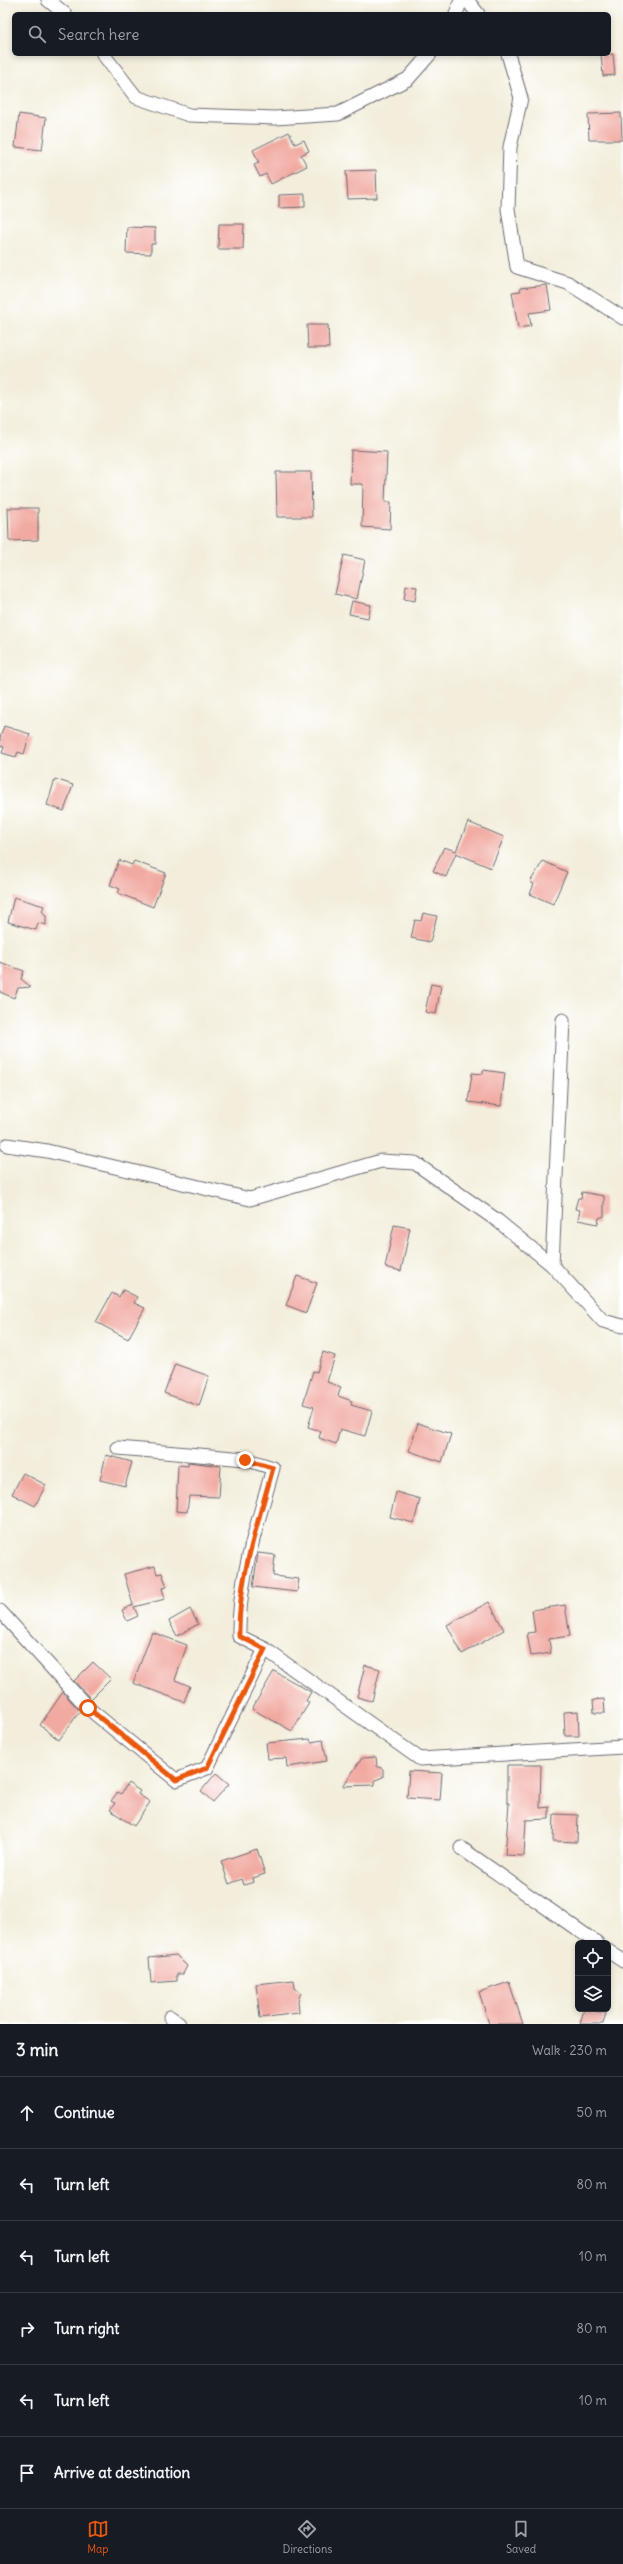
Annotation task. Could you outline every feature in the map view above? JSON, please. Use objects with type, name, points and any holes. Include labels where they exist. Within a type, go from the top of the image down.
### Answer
[{"type":"street","points":[[48,0],[63,12]]},
{"type":"street","points":[[457,12],[461,0]]},
{"type":"street","points":[[467,0],[476,12]]},
{"type":"street","points":[[105,56],[136,97],[189,115],[275,118],[338,114],[408,79],[428,56]]},
{"type":"street","points":[[509,56],[521,98],[510,147],[508,210],[517,267],[568,284],[623,318]]},
{"type":"street","points":[[552,1265],[563,1020]]},
{"type":"street","points":[[7,1145],[47,1151],[250,1199],[381,1161],[415,1163],[498,1221],[552,1265],[603,1321],[623,1326]]},
{"type":"street","points":[[118,1448],[245,1460],[273,1468],[251,1546],[238,1608],[239,1636],[265,1649],[420,1759],[623,1747]]},
{"type":"street","points":[[0,1611],[88,1708],[176,1780],[207,1768],[265,1649]]},
{"type":"street","points":[[461,1848],[593,1940]]},
{"type":"street","points":[[611,1953],[623,1961]]},
{"type":"building","points":[[611,54],[613,54],[615,75],[603,76],[601,56],[611,56]]},
{"type":"building","points":[[621,113],[622,140],[589,140],[588,114]]},
{"type":"building","points":[[19,114],[46,118],[42,150],[15,147]]},
{"type":"building","points":[[289,132],[295,144],[304,140],[309,151],[301,155],[307,166],[271,184],[266,174],[260,177],[254,165],[259,163],[253,150]]},
{"type":"building","points":[[376,170],[377,198],[348,199],[346,171]]},
{"type":"building","points":[[305,194],[305,207],[279,208],[279,195]]},
{"type":"building","points":[[219,224],[244,224],[243,249],[218,249]]},
{"type":"building","points":[[127,227],[155,228],[155,244],[151,244],[151,254],[126,253]]},
{"type":"building","points":[[547,285],[551,310],[529,313],[531,326],[518,328],[512,292],[521,291],[520,288]]},
{"type":"building","points":[[307,325],[328,325],[329,348],[308,348]]},
{"type":"building","points":[[351,450],[387,452],[385,502],[391,502],[390,529],[362,527],[363,484],[350,484]]},
{"type":"building","points":[[276,472],[311,472],[312,517],[277,517]]},
{"type":"building","points":[[8,508],[38,508],[38,540],[9,541]]},
{"type":"building","points":[[344,555],[365,560],[357,599],[335,594]]},
{"type":"building","points":[[406,586],[417,587],[415,601],[404,599]]},
{"type":"building","points":[[352,601],[371,605],[368,618],[349,614]]},
{"type":"building","points":[[4,726],[30,734],[24,754],[18,752],[16,757],[2,753],[4,747],[0,746],[0,738]]},
{"type":"building","points":[[55,779],[73,785],[64,811],[47,805]]},
{"type":"building","points":[[468,822],[504,837],[491,868],[456,853],[446,877],[433,871],[444,847],[456,851]]},
{"type":"building","points":[[119,860],[132,865],[134,861],[166,873],[153,907],[118,893],[120,889],[110,885]]},
{"type":"building","points":[[543,861],[567,872],[553,904],[530,894],[534,884],[530,882]]},
{"type":"building","points":[[14,897],[44,906],[42,911],[46,916],[46,925],[38,923],[36,930],[8,922]]},
{"type":"building","points":[[423,913],[437,916],[430,942],[411,938],[415,920],[421,921]]},
{"type":"building","points":[[0,962],[24,971],[21,979],[31,987],[18,988],[14,998],[0,992]]},
{"type":"building","points":[[431,984],[441,986],[436,1014],[425,1012]]},
{"type":"building","points":[[483,1070],[505,1073],[501,1106],[468,1102],[472,1073],[483,1074]]},
{"type":"building","points":[[582,1192],[604,1196],[604,1216],[599,1218],[598,1224],[578,1220],[580,1210],[575,1209],[578,1198],[581,1198]]},
{"type":"building","points":[[394,1225],[410,1228],[401,1271],[385,1267]]},
{"type":"building","points":[[297,1276],[317,1283],[306,1313],[286,1305]]},
{"type":"building","points":[[123,1290],[137,1297],[134,1303],[145,1308],[128,1339],[96,1322],[112,1293],[119,1297]]},
{"type":"building","points":[[323,1352],[335,1356],[327,1382],[341,1387],[338,1396],[352,1401],[351,1405],[372,1411],[365,1436],[340,1429],[336,1444],[319,1438],[321,1431],[308,1427],[314,1407],[303,1404],[313,1371],[317,1372]]},
{"type":"building","points":[[175,1364],[209,1376],[199,1406],[164,1393]]},
{"type":"building","points":[[418,1423],[451,1434],[442,1462],[409,1451]]},
{"type":"building","points":[[106,1455],[132,1462],[125,1486],[100,1480]]},
{"type":"building","points":[[188,1462],[221,1466],[219,1497],[189,1496],[187,1512],[176,1511],[178,1465],[188,1466]]},
{"type":"building","points":[[23,1473],[46,1485],[35,1506],[12,1494]]},
{"type":"building","points":[[396,1492],[420,1499],[414,1523],[390,1517]]},
{"type":"building","points":[[258,1553],[275,1555],[273,1576],[299,1579],[297,1592],[253,1587]]},
{"type":"building","points":[[155,1566],[157,1574],[162,1573],[167,1587],[162,1588],[165,1599],[134,1607],[138,1616],[127,1621],[122,1610],[133,1605],[124,1574]]},
{"type":"building","points":[[489,1602],[504,1630],[462,1654],[447,1625]]},
{"type":"building","points":[[565,1605],[570,1636],[549,1639],[551,1653],[531,1656],[527,1633],[535,1632],[532,1610]]},
{"type":"building","points":[[190,1609],[198,1624],[177,1636],[169,1621]]},
{"type":"building","points":[[152,1632],[187,1645],[175,1680],[190,1686],[184,1702],[133,1683]]},
{"type":"building","points":[[93,1662],[111,1679],[91,1699],[74,1681]]},
{"type":"building","points":[[365,1665],[380,1669],[372,1701],[357,1697]]},
{"type":"building","points":[[274,1671],[311,1692],[306,1701],[309,1703],[292,1731],[252,1709]]},
{"type":"building","points":[[63,1692],[80,1711],[59,1740],[40,1725]]},
{"type":"building","points":[[604,1699],[605,1713],[594,1713],[593,1700]]},
{"type":"building","points":[[578,1711],[579,1736],[565,1736],[564,1712]]},
{"type":"building","points":[[310,1739],[311,1742],[323,1740],[327,1761],[287,1767],[286,1758],[268,1759],[266,1743]]},
{"type":"building","points":[[376,1757],[377,1766],[383,1769],[383,1777],[375,1780],[375,1785],[343,1786],[362,1758]]},
{"type":"building","points":[[507,1765],[541,1765],[540,1808],[549,1807],[549,1819],[526,1820],[524,1856],[505,1855],[509,1803],[507,1803]]},
{"type":"building","points":[[409,1771],[442,1773],[440,1800],[407,1798]]},
{"type":"building","points":[[216,1773],[229,1784],[213,1802],[201,1791]]},
{"type":"building","points":[[128,1783],[140,1791],[138,1794],[150,1802],[134,1826],[110,1810],[115,1803],[111,1801],[118,1792],[121,1794]]},
{"type":"building","points":[[554,1814],[578,1815],[577,1842],[553,1841]]},
{"type":"building","points":[[257,1849],[265,1874],[253,1878],[254,1882],[244,1885],[242,1879],[229,1884],[221,1861]]},
{"type":"building","points":[[176,1955],[187,1966],[183,1974],[177,1974],[177,1981],[151,1983],[149,1958]]},
{"type":"building","points":[[294,1980],[295,1988],[301,1993],[298,2000],[299,2013],[260,2018],[256,1984]]},
{"type":"building","points":[[509,1982],[523,2024],[489,2024],[479,1992]]},
{"type":"building","points":[[583,2012],[606,2013],[603,2024],[580,2024]]},
{"type":"route","points":[[88,1708],[176,1780],[207,1768],[265,1649],[239,1636],[238,1608],[251,1546],[273,1468],[245,1460]]}]
